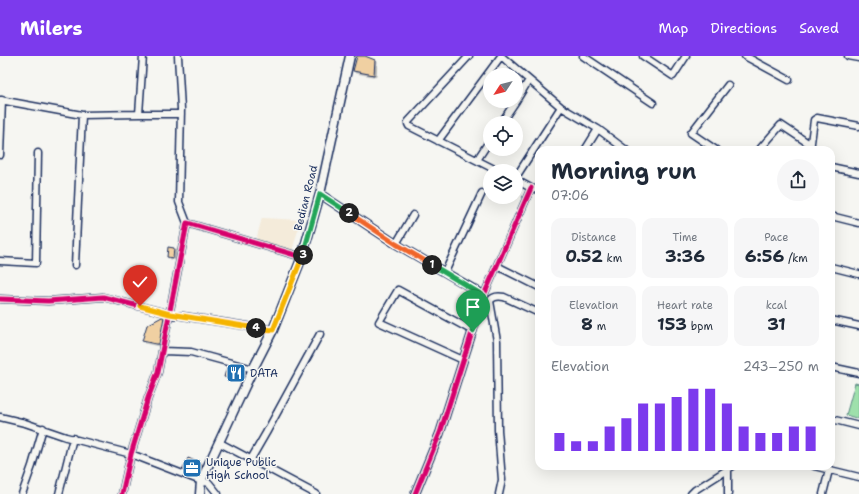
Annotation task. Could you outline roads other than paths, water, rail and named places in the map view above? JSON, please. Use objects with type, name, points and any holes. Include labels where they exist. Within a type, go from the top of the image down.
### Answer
[{"type":"main road","name":"Bedian Road","points":[[200,494],[202,481],[253,369],[273,330],[302,257],[320,194],[350,56]]},
{"type":"street","points":[[138,114],[143,56]]},
{"type":"street","points":[[122,494],[131,454],[148,398],[158,372],[187,223],[178,202],[181,114],[178,56]]},
{"type":"street","points":[[469,56],[408,122],[409,126],[485,164]]},
{"type":"street","points":[[438,141],[501,56],[561,107],[598,129],[621,146]]},
{"type":"street","points":[[583,56],[654,103]]},
{"type":"street","points":[[643,56],[673,76],[686,56]]},
{"type":"street","points":[[745,56],[789,80]]},
{"type":"street","points":[[848,56],[859,58]]},
{"type":"street","points":[[523,90],[529,80]]},
{"type":"street","points":[[710,146],[691,133],[728,85]]},
{"type":"street","points":[[0,156],[1,100],[82,115],[181,114]]},
{"type":"street","points":[[536,146],[561,107]]},
{"type":"street","points":[[75,265],[82,115]]},
{"type":"street","points":[[810,146],[815,118],[859,126]]},
{"type":"street","points":[[763,146],[781,125],[807,146]]},
{"type":"street","points":[[587,146],[598,129]]},
{"type":"street","points":[[523,166],[535,147]]},
{"type":"street","points":[[477,160],[483,151]]},
{"type":"street","points":[[0,261],[36,264],[38,154]]},
{"type":"street","points":[[835,168],[859,173]]},
{"type":"street","points":[[523,184],[535,189]]},
{"type":"street","points":[[415,494],[440,433],[484,296],[532,188]]},
{"type":"street","points":[[445,272],[482,193]]},
{"type":"street","points":[[320,194],[396,244],[484,296]]},
{"type":"street","points":[[396,244],[413,215]]},
{"type":"street","points":[[835,217],[859,223]]},
{"type":"street","points":[[187,223],[302,257]]},
{"type":"street","points":[[497,266],[535,284]]},
{"type":"street","points":[[835,268],[859,274]]},
{"type":"street","points":[[463,360],[379,322],[398,290],[473,331]]},
{"type":"street","points":[[499,494],[502,480],[498,430],[497,341],[490,301],[498,296],[504,297],[535,311]]},
{"type":"street","points":[[0,299],[48,301],[103,297],[170,314],[273,330]]},
{"type":"street","points":[[835,321],[859,326]]},
{"type":"street","points":[[251,459],[320,334]]},
{"type":"street","points":[[163,351],[191,352],[253,369]]},
{"type":"street","points":[[835,368],[859,373]]},
{"type":"street","points":[[0,417],[131,454],[209,483],[218,494]]},
{"type":"street","points":[[835,420],[859,426]]},
{"type":"street","points":[[22,494],[43,428]]},
{"type":"street","points":[[59,494],[73,438]]},
{"type":"street","points":[[220,443],[316,494]]},
{"type":"street","points":[[691,494],[726,470]]},
{"type":"street","points":[[728,494],[730,470]]},
{"type":"street","points":[[823,494],[829,470],[859,477]]},
{"type":"place","name":"DATA","points":[[236,373]]},
{"type":"place","name":"Unique Public High School","points":[[192,468]]}]
